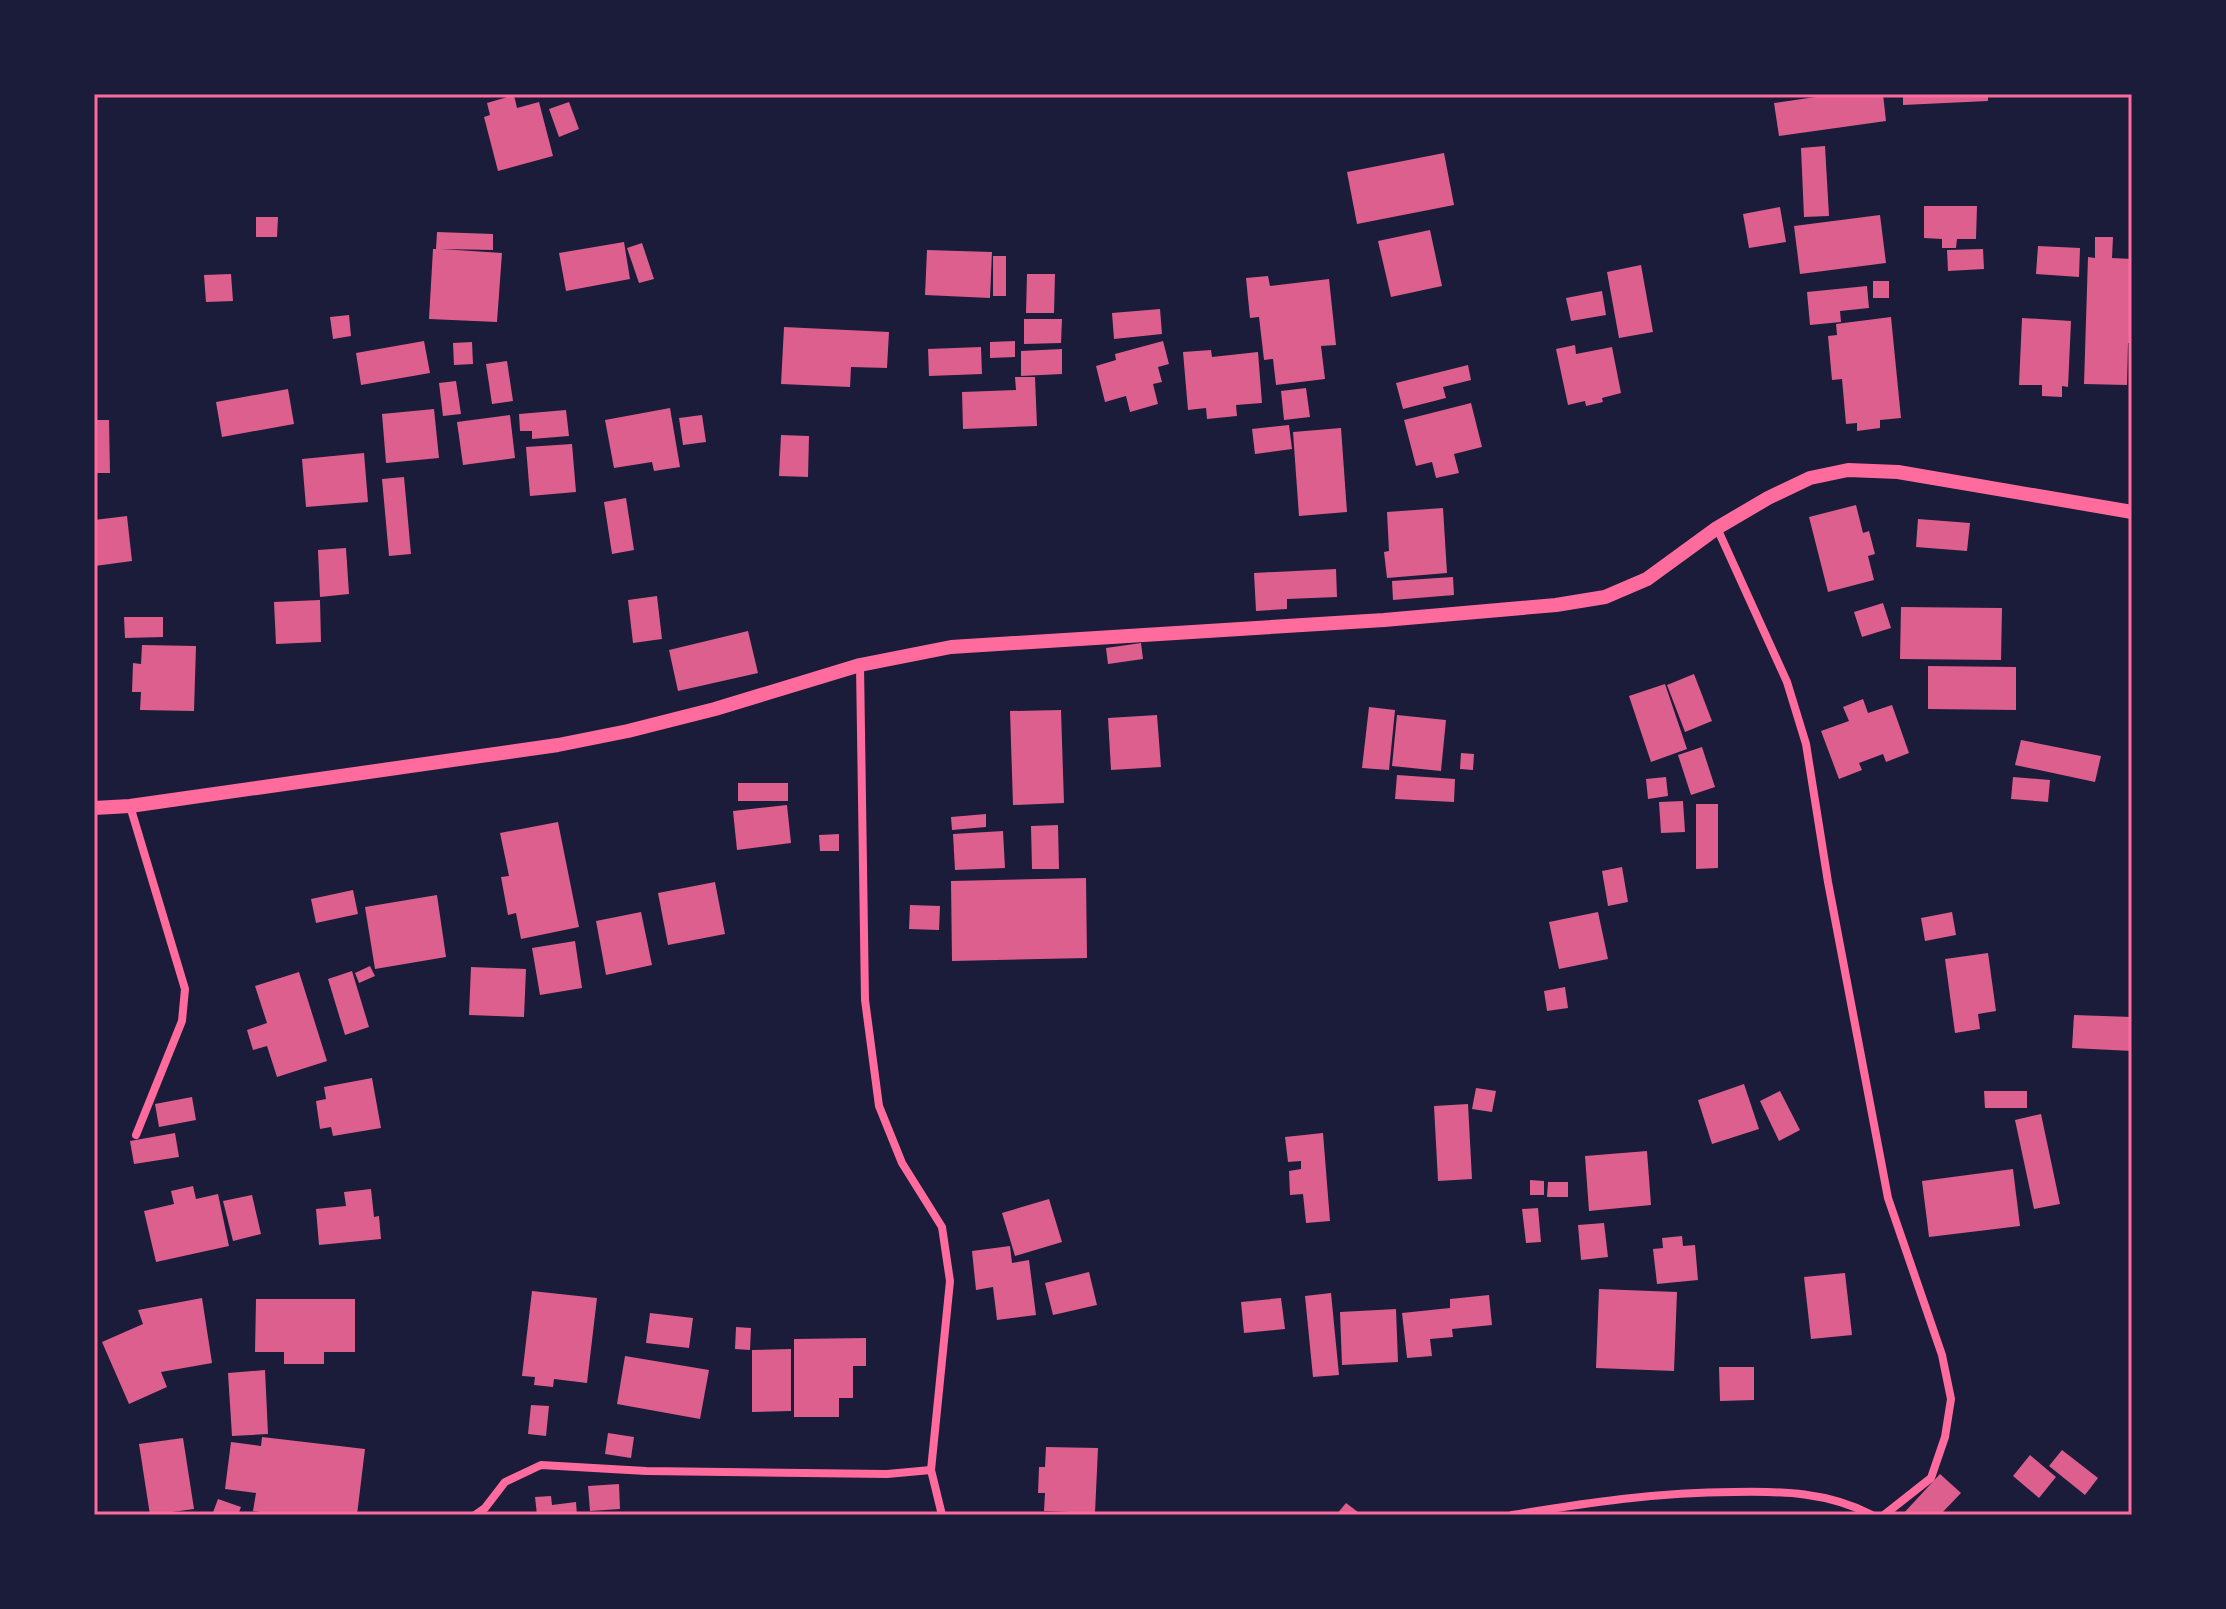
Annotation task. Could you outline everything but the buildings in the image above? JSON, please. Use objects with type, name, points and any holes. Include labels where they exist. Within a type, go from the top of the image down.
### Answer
[{"type":"street","points":[[94,808],[130,806],[558,745],[715,709],[860,665],[951,647],[1384,620],[1556,605],[1605,597],[1647,579],[1717,528],[1810,478],[1848,470],[1898,472],[2132,512]]},
{"type":"street","points":[[1717,528],[1787,682],[1806,744],[1828,882],[1888,1198],[1942,1355],[1951,1399],[1945,1437],[1931,1478],[1884,1515]]},
{"type":"street","points":[[860,665],[865,1000],[879,1106],[902,1163],[942,1227],[950,1281],[931,1470],[942,1515]]},
{"type":"street","points":[[130,806],[185,989],[182,1021],[136,1135]]},
{"type":"street","points":[[475,1515],[485,1508],[505,1482],[541,1465],[646,1471],[887,1474],[931,1470]]},
{"type":"street","points":[[1512,1515],[1625,1497],[1732,1492],[1810,1494],[1852,1504],[1872,1515]]}]
